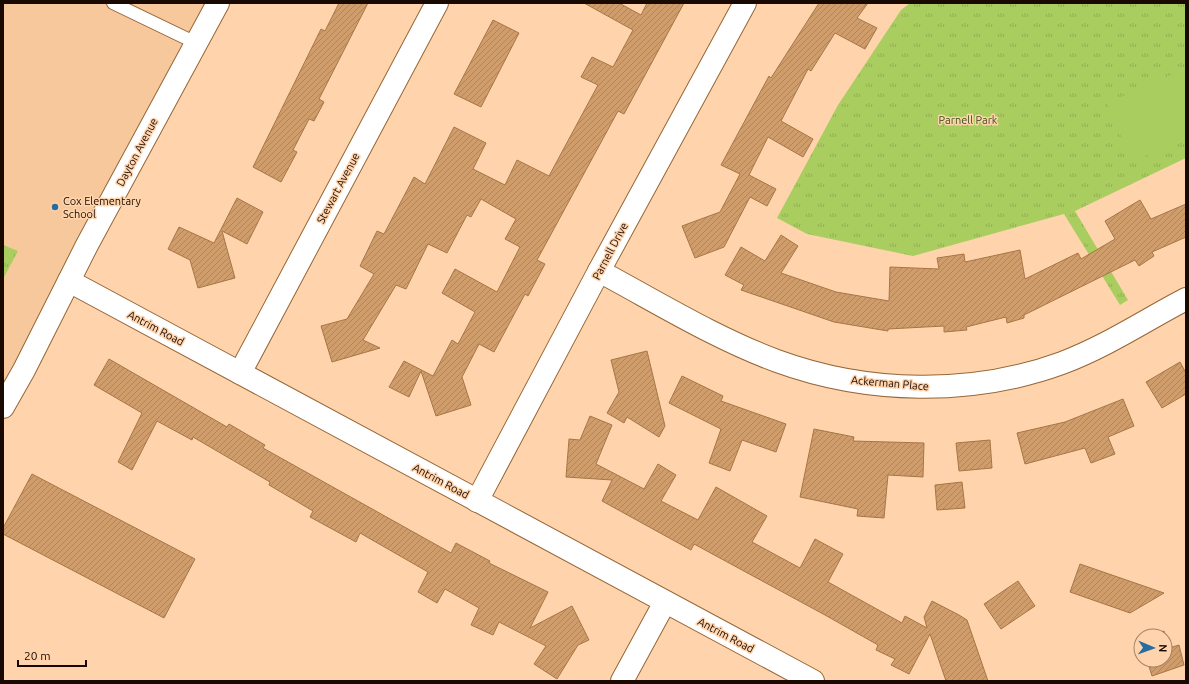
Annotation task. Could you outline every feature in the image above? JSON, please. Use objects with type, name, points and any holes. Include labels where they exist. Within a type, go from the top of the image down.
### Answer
[{"type":"street","name":"Dayton Avenue","points":[[3,407],[218,3]]},
{"type":"street","name":"Stewart Avenue","points":[[240,373],[437,3]]},
{"type":"street","name":"Parnell Drive","points":[[477,501],[599,271],[745,3]]},
{"type":"street","name":"Ackerman Place","points":[[599,271],[716,334],[778,361],[817,374],[893,386],[932,387],[962,385],[1025,375],[1090,352],[1117,339],[1186,299]]},
{"type":"street","name":"Antrim Road","points":[[69,281],[814,681]]},
{"type":"street","points":[[622,681],[665,602]]},
{"type":"lane","points":[[113,3],[196,43]]},
{"type":"shaded area","name":"Cox Elementary School","points":[[3,3],[218,3],[3,407]]},
{"type":"green space","name":"Parnell Park","points":[[910,3],[1186,3],[1186,158],[1075,211],[1128,300],[1120,305],[1064,214],[913,256],[807,234],[777,218],[838,105],[901,10]]},
{"type":"green space","points":[[1182,70],[1186,79],[1186,138],[1132,162],[1107,103]]},
{"type":"green space","points":[[3,245],[18,251],[3,279]]},
{"type":"building","points":[[339,3],[368,3],[319,99],[324,102],[314,121],[309,119],[293,150],[297,152],[281,182],[253,167],[321,29],[325,31]]},
{"type":"building","points":[[584,3],[619,3],[641,15],[647,3],[684,3],[624,114],[618,111],[537,260],[545,264],[528,296],[525,294],[494,352],[479,344],[462,377],[471,405],[436,416],[421,371],[409,397],[389,387],[404,361],[433,376],[452,340],[458,344],[475,312],[442,293],[455,269],[497,292],[520,247],[505,239],[516,219],[481,199],[471,217],[467,215],[447,253],[428,244],[406,289],[396,285],[363,340],[380,348],[332,362],[321,326],[347,319],[374,274],[360,266],[377,231],[384,234],[414,177],[425,184],[454,127],[486,143],[473,169],[505,185],[517,160],[549,176],[598,85],[581,77],[592,57],[613,67],[633,30]]},
{"type":"building","points":[[819,3],[868,3],[857,18],[877,28],[865,49],[835,33],[811,71],[808,69],[781,121],[813,139],[803,157],[768,137],[749,175],[776,189],[767,206],[750,197],[724,247],[695,258],[682,226],[720,212],[740,174],[721,165],[769,76],[771,78]]},
{"type":"building","points":[[493,20],[519,33],[481,107],[454,94]]},
{"type":"building","points":[[237,198],[263,212],[247,244],[222,231],[235,278],[198,288],[190,260],[168,249],[179,227],[214,243]]},
{"type":"building","points":[[1140,200],[1151,219],[1186,204],[1186,237],[1152,252],[1154,256],[1139,266],[1135,260],[1024,315],[1024,318],[1007,323],[1006,317],[966,327],[967,330],[944,332],[944,326],[888,329],[888,331],[834,322],[741,290],[744,285],[725,275],[741,247],[765,261],[781,235],[798,246],[781,273],[836,292],[889,301],[890,267],[939,269],[937,258],[964,254],[965,262],[1020,250],[1025,279],[1078,253],[1081,259],[1115,239],[1105,221]]},
{"type":"building","points":[[647,351],[665,426],[659,437],[627,417],[624,423],[607,413],[619,392],[611,360]]},
{"type":"building","points":[[109,359],[227,427],[229,424],[265,445],[263,448],[451,553],[456,543],[490,561],[489,563],[548,592],[530,628],[572,606],[589,640],[578,645],[557,679],[534,664],[546,646],[499,622],[493,635],[471,625],[479,608],[445,589],[437,603],[418,592],[428,572],[360,533],[356,542],[310,517],[313,511],[269,485],[270,482],[193,437],[192,440],[157,421],[132,470],[118,462],[142,413],[94,385]]},
{"type":"building","points":[[1180,362],[1186,373],[1186,394],[1162,408],[1146,382]]},
{"type":"building","points":[[682,376],[723,396],[721,401],[786,424],[776,452],[742,440],[730,471],[709,463],[721,429],[669,403]]},
{"type":"building","points":[[1123,399],[1134,426],[1108,437],[1115,454],[1091,463],[1085,448],[1025,464],[1017,433],[1065,422]]},
{"type":"building","points":[[590,416],[612,425],[596,464],[644,489],[658,464],[676,475],[661,501],[698,520],[716,487],[767,516],[752,542],[800,568],[815,539],[843,554],[828,582],[902,623],[905,616],[927,628],[924,617],[932,601],[967,620],[988,681],[946,681],[930,634],[909,674],[891,665],[895,659],[876,650],[878,645],[825,615],[694,544],[691,550],[602,501],[612,480],[566,477],[569,439],[580,440]]},
{"type":"building","points":[[814,429],[854,437],[853,441],[924,443],[923,477],[888,475],[884,518],[857,516],[858,509],[800,497]]},
{"type":"building","points":[[990,440],[992,468],[959,471],[956,443]]},
{"type":"building","points":[[32,474],[195,559],[164,618],[3,534],[3,528]]},
{"type":"building","points":[[962,482],[965,508],[937,510],[935,485]]},
{"type":"building","points":[[1080,564],[1164,593],[1130,613],[1070,592]]},
{"type":"building","points":[[1018,581],[1035,606],[1001,629],[984,604]]},
{"type":"building","points":[[1179,645],[1184,665],[1152,676],[1150,668],[1173,668],[1173,647]]},
{"type":"place","name":"Cox Elementary School","points":[[55,207]]}]
